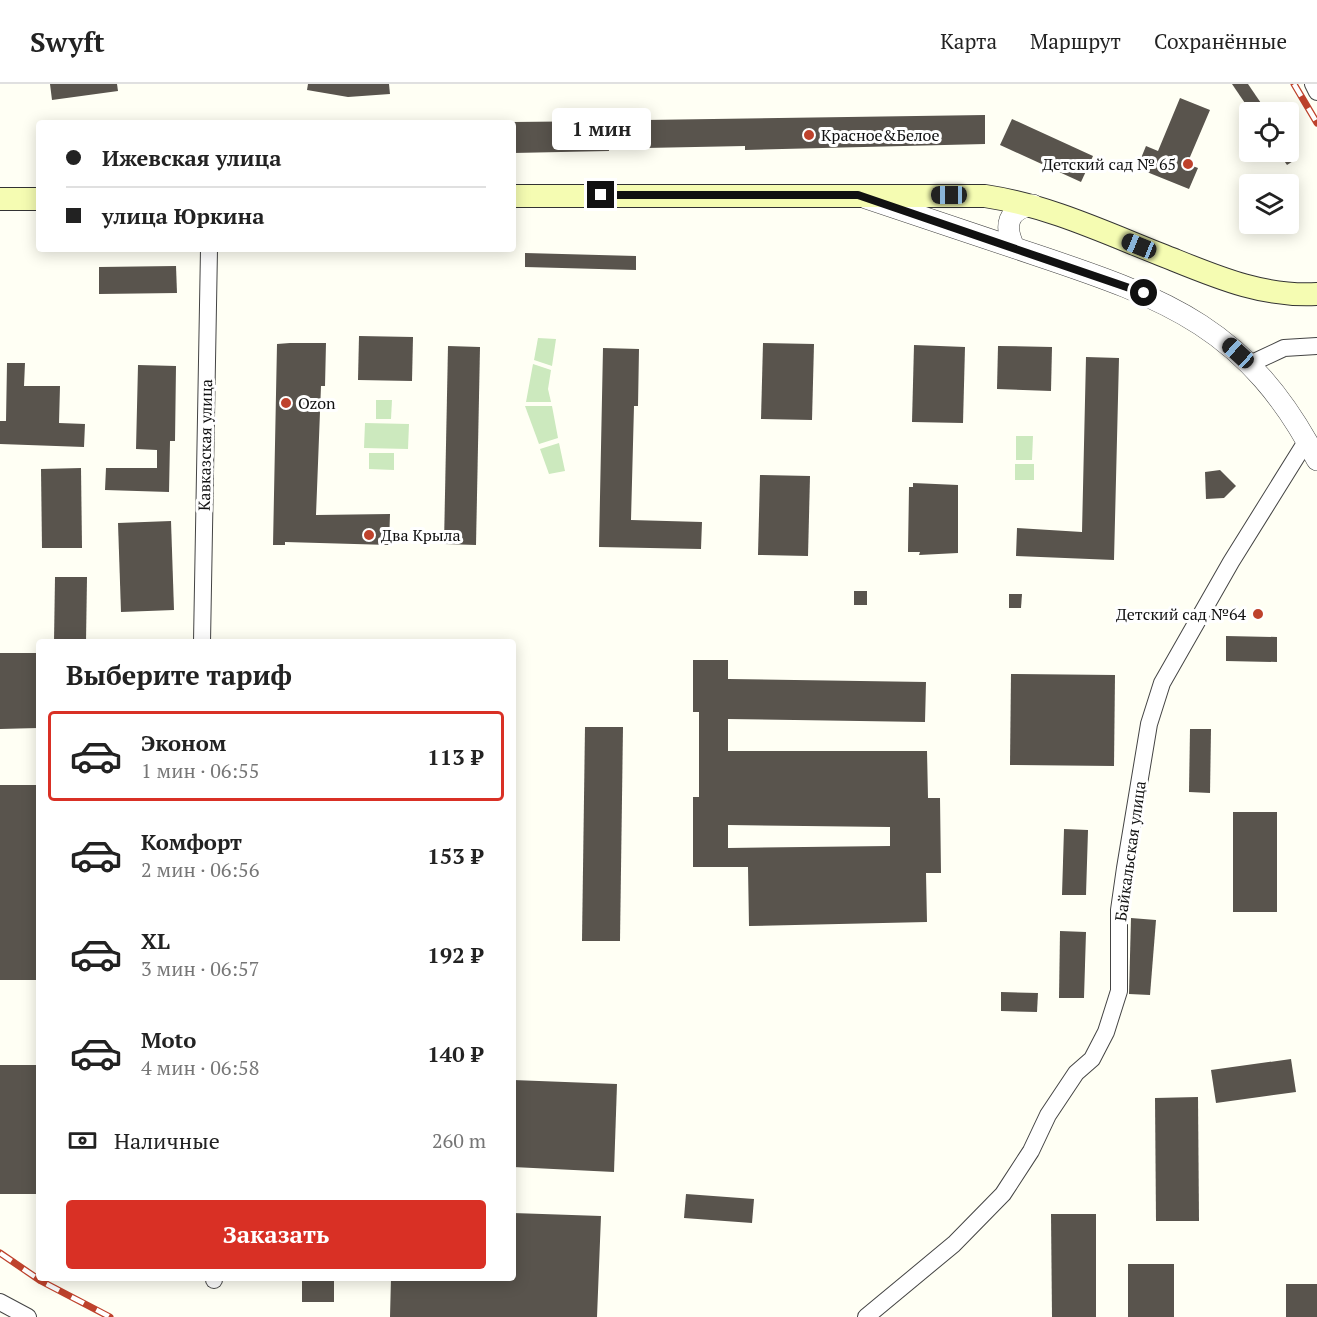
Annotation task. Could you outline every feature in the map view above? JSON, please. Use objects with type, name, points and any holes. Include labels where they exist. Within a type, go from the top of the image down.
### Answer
[{"type":"main road","points":[[516,196],[986,196],[1032,205],[1248,288],[1286,294],[1317,294]]},
{"type":"main road","points":[[0,199],[36,199]]},
{"type":"street","points":[[1313,84],[1317,92]]},
{"type":"street","points":[[858,195],[1124,284],[1165,302],[1226,342],[1250,364],[1283,403],[1317,460]]},
{"type":"street","points":[[1014,247],[1008,235],[1011,214],[1022,207],[1032,205]]},
{"type":"street","name":"Кавказская улица","points":[[202,639],[209,252]]},
{"type":"street","points":[[1250,364],[1284,348],[1317,346]]},
{"type":"street","name":"Байкальская улица","points":[[866,1317],[954,1244],[1003,1194],[1031,1151],[1048,1115],[1076,1073],[1092,1059],[1106,1032],[1119,991],[1119,910],[1125,868],[1149,724],[1162,683],[1231,562],[1307,440]]},
{"type":"street","points":[[0,1302],[28,1317]]},
{"type":"green space","points":[[538,338],[556,339],[552,366],[534,360]]},
{"type":"green space","points":[[533,364],[551,370],[548,389],[551,402],[526,402]]},
{"type":"green space","points":[[376,400],[392,400],[391,419],[376,419]]},
{"type":"green space","points":[[525,406],[552,406],[558,438],[539,444]]},
{"type":"green space","points":[[365,423],[409,424],[408,449],[364,448]]},
{"type":"green space","points":[[1016,436],[1033,436],[1032,460],[1016,460]]},
{"type":"green space","points":[[559,443],[565,471],[549,474],[540,449]]},
{"type":"green space","points":[[369,453],[394,453],[394,470],[369,469]]},
{"type":"green space","points":[[1015,464],[1034,464],[1034,480],[1015,480]]},
{"type":"building","points":[[50,84],[117,84],[118,91],[52,100]]},
{"type":"building","points":[[308,84],[389,84],[390,94],[348,97],[307,90]]},
{"type":"building","points":[[1232,84],[1248,84],[1260,102],[1244,102]]},
{"type":"building","points":[[1180,98],[1210,110],[1187,164],[1198,168],[1189,189],[1137,168],[1146,146],[1158,151]]},
{"type":"building","points":[[985,115],[985,144],[745,150],[745,146],[645,148],[645,120]]},
{"type":"building","points":[[1012,119],[1093,156],[1081,182],[1000,145]]},
{"type":"building","points":[[608,121],[609,151],[516,153],[516,122]]},
{"type":"building","points":[[525,253],[636,256],[636,270],[525,267]]},
{"type":"building","points":[[176,266],[177,293],[99,294],[99,267]]},
{"type":"building","points":[[359,336],[413,337],[412,381],[358,380]]},
{"type":"building","points":[[326,343],[325,386],[321,386],[316,515],[390,514],[389,545],[285,542],[285,545],[273,545],[277,344]]},
{"type":"building","points":[[763,343],[814,344],[812,420],[761,419]]},
{"type":"building","points":[[914,345],[965,347],[963,423],[912,422]]},
{"type":"building","points":[[448,346],[480,347],[476,545],[444,544]]},
{"type":"building","points":[[998,346],[1052,347],[1051,391],[997,389]]},
{"type":"building","points":[[603,348],[639,349],[638,406],[634,406],[631,520],[702,522],[701,549],[599,547]]},
{"type":"building","points":[[1086,357],[1119,358],[1114,560],[1016,556],[1017,528],[1082,532]]},
{"type":"building","points":[[7,363],[25,363],[24,386],[60,386],[59,423],[85,424],[84,447],[0,444],[0,421],[6,421]]},
{"type":"building","points":[[138,365],[176,366],[175,441],[170,441],[169,492],[105,490],[106,468],[157,468],[157,450],[136,449]]},
{"type":"building","points":[[81,468],[82,548],[42,548],[41,469]]},
{"type":"building","points":[[1220,470],[1236,486],[1224,498],[1206,499],[1205,472]]},
{"type":"building","points":[[760,475],[810,476],[808,556],[758,555]]},
{"type":"building","points":[[913,483],[958,485],[958,553],[919,555],[920,552],[908,552],[909,487],[913,487]]},
{"type":"building","points":[[171,521],[174,610],[121,612],[118,523]]},
{"type":"building","points":[[55,577],[87,577],[86,639],[54,639]]},
{"type":"building","points":[[854,591],[867,591],[867,605],[854,605]]},
{"type":"building","points":[[1009,594],[1022,594],[1021,608],[1009,608]]},
{"type":"building","points":[[1226,636],[1277,637],[1277,662],[1226,661]]},
{"type":"building","points":[[0,653],[36,653],[36,728],[0,729]]},
{"type":"building","points":[[693,660],[728,660],[728,679],[926,682],[925,722],[728,719],[728,751],[927,751],[928,798],[940,798],[941,873],[926,873],[927,922],[749,926],[748,867],[693,867],[693,797],[699,797],[699,712],[693,712]],"holes":[[[728,825],[890,827],[890,846],[728,848]]]},
{"type":"building","points":[[1011,674],[1115,675],[1114,766],[1010,765]]},
{"type":"building","points":[[585,727],[623,727],[620,941],[582,941]]},
{"type":"building","points":[[1190,729],[1211,729],[1210,793],[1189,792]]},
{"type":"building","points":[[0,785],[36,785],[36,980],[0,980]]},
{"type":"building","points":[[1233,812],[1277,812],[1277,912],[1233,912]]},
{"type":"building","points":[[1064,829],[1088,830],[1086,895],[1062,895]]},
{"type":"building","points":[[1131,918],[1156,920],[1150,995],[1129,994]]},
{"type":"building","points":[[1060,931],[1086,932],[1084,998],[1059,998]]},
{"type":"building","points":[[1001,992],[1038,993],[1037,1012],[1001,1011]]},
{"type":"building","points":[[1291,1059],[1296,1092],[1216,1103],[1211,1070]]},
{"type":"building","points":[[0,1065],[36,1065],[36,1194],[0,1194]]},
{"type":"building","points":[[516,1080],[617,1084],[614,1172],[516,1167]]},
{"type":"building","points":[[1198,1097],[1199,1221],[1156,1221],[1155,1098]]},
{"type":"building","points":[[686,1194],[754,1199],[752,1223],[684,1218]]},
{"type":"building","points":[[516,1213],[601,1216],[597,1317],[390,1317],[391,1281],[516,1281]]},
{"type":"building","points":[[1051,1214],[1096,1214],[1096,1317],[1052,1317]]},
{"type":"building","points":[[1128,1264],[1174,1264],[1174,1317],[1128,1317]]},
{"type":"building","points":[[302,1281],[334,1281],[334,1302],[302,1302]]},
{"type":"building","points":[[1286,1284],[1317,1284],[1317,1317],[1286,1317]]},
{"type":"railway","points":[[1294,84],[1317,123]]},
{"type":"railway","points":[[0,1253],[36,1278]]},
{"type":"railway","points":[[41,1281],[110,1317]]},
{"type":"place","name":"Красное&Белое","points":[[809,135]]},
{"type":"place","name":"Детский сад № 65","points":[[1188,164]]},
{"type":"place","name":"Ozon","points":[[286,403]]},
{"type":"place","name":"Два Крыла","points":[[369,535]]},
{"type":"place","name":"Детский сад №64","points":[[1258,614]]},
{"type":"route","points":[[601,195],[858,195],[1124,284],[1144,293]]}]
